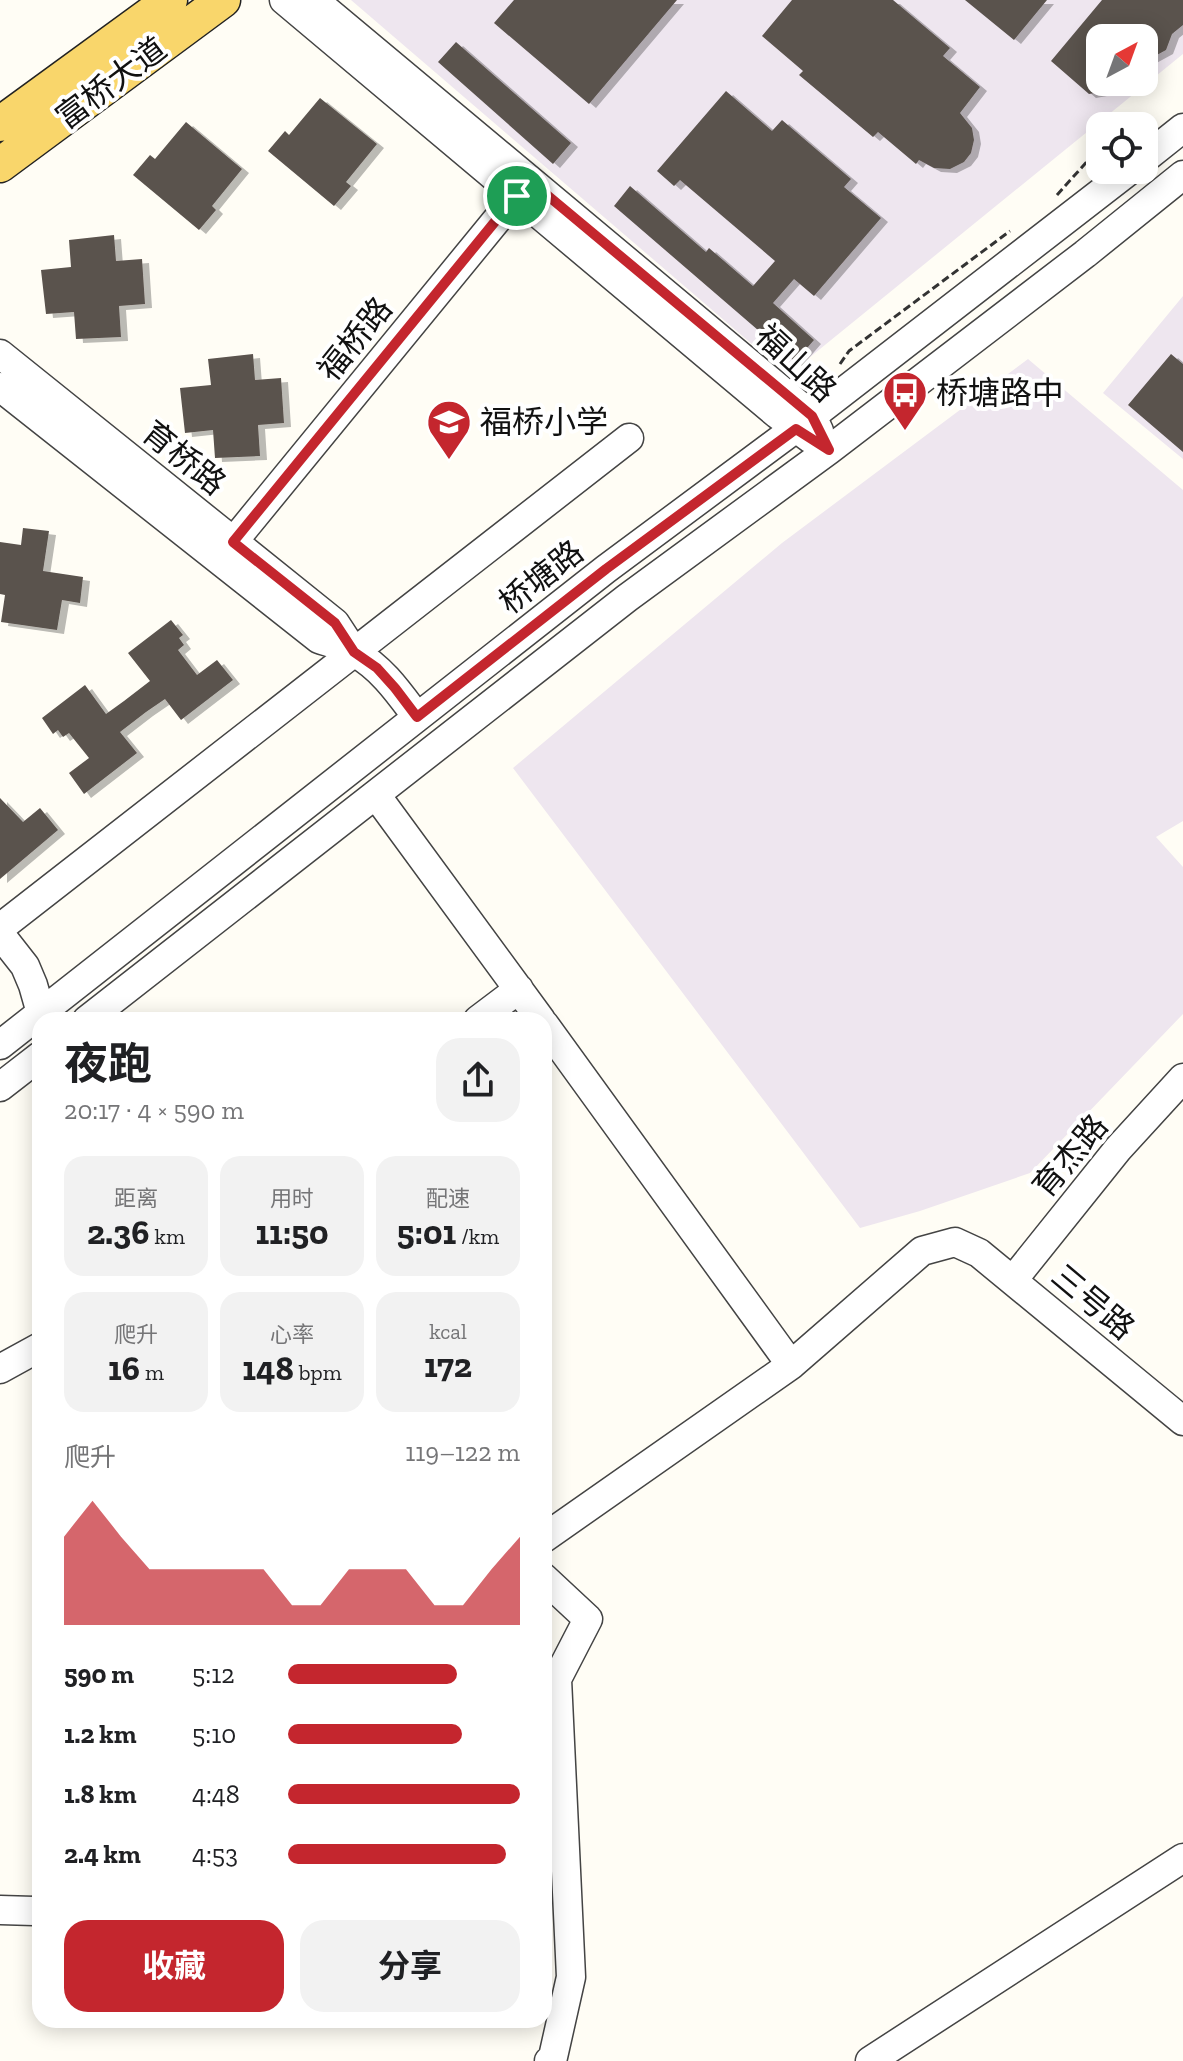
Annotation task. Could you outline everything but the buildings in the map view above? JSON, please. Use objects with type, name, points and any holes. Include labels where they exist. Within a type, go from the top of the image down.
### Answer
[{"type":"main road","name":"富桥大道","points":[[0,124],[170,0]]},
{"type":"main road","name":"富桥大道","points":[[0,165],[223,0]]},
{"type":"street","name":"福山路","points":[[284,0],[523,188],[804,422],[829,450]]},
{"type":"street","name":"福山路","points":[[314,0],[523,188]]},
{"type":"street","points":[[1158,148],[1183,128]]},
{"type":"street","points":[[97,1012],[627,598],[829,450],[1183,175]]},
{"type":"street","name":"桥塘路","points":[[47,1012],[606,569],[804,422],[1112,184]]},
{"type":"street","name":"福桥路","points":[[233,542],[523,188]]},
{"type":"street","name":"育桥路","points":[[0,354],[335,623],[354,652]]},
{"type":"street","name":"育桥路","points":[[0,387],[319,639],[354,652],[377,668],[417,717]]},
{"type":"street","points":[[0,928],[629,438]]},
{"type":"street","points":[[376,795],[536,1012]]},
{"type":"street","points":[[0,934],[25,966],[41,1012]]},
{"type":"street","points":[[489,1012],[519,989]]},
{"type":"street","name":"桥塘路","points":[[0,1045],[32,1023]]},
{"type":"street","points":[[552,1034],[791,1365],[552,1532]]},
{"type":"street","points":[[0,1087],[32,1062]]},
{"type":"street","name":"育杰路","points":[[1013,1280],[1118,1149],[1183,1078]]},
{"type":"street","name":"三号路","points":[[791,1365],[922,1251],[955,1242],[979,1253],[1183,1421]]},
{"type":"street","points":[[0,1369],[32,1351]]},
{"type":"street","points":[[549,2061],[553,2057],[571,1977],[557,1679],[588,1619],[552,1585]]},
{"type":"street","points":[[870,2061],[1183,1858]]},
{"type":"street","points":[[0,1910],[32,1911]]},
{"type":"path","points":[[1054,198],[1086,163]]},
{"type":"path","points":[[836,369],[849,351],[1016,227]]},
{"type":"shaded area","points":[[351,0],[1183,0],[1183,54],[1158,74],[1158,24],[1086,24],[1086,96],[1131,96],[1112,112],[1086,112],[1086,133],[788,375]]},
{"type":"shaded area","points":[[1183,296],[1183,459],[1103,393]]},
{"type":"shaded area","points":[[1028,359],[1183,490],[1183,821],[1156,837],[1183,867],[1183,1014],[1030,1173],[860,1228],[513,768],[782,543]]},
{"type":"place","name":"桥塘路中","points":[[905,432]]},
{"type":"place","name":"福桥小学","points":[[449,461]]},
{"type":"route","points":[[529,180],[812,416],[829,450],[796,429],[606,569],[417,717],[377,668],[354,652],[335,623],[233,542],[517,196],[529,180]]}]
